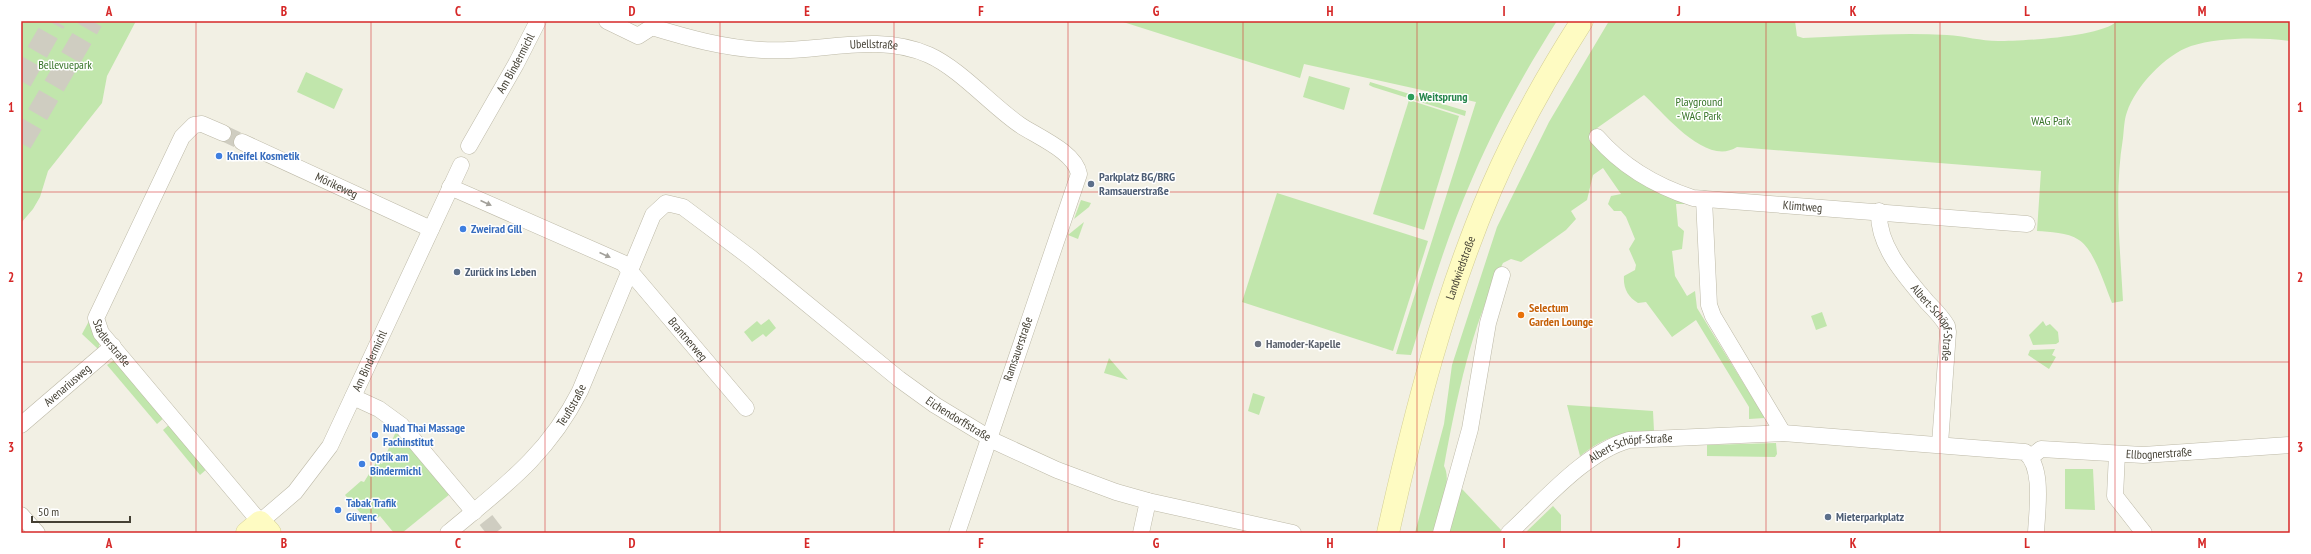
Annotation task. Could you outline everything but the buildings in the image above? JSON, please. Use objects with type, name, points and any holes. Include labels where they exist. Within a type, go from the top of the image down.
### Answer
[{"type":"main road","name":"Landwiedstraße","points":[[1388,533],[1430,367],[1466,253],[1492,188],[1511,148],[1566,47],[1582,21]]},
{"type":"street","name":"Am Bindermichl","points":[[469,146],[516,64],[538,21]]},
{"type":"street","name":"Ubellstraße","points":[[607,21],[638,36],[652,27],[724,46],[763,50],[886,43],[907,47],[930,56],[950,69],[1019,125],[1065,154],[1077,166]]},
{"type":"street","name":"Stadlerstraße","points":[[223,134],[202,124],[194,125],[188,130],[176,148],[96,318],[101,333],[259,529]]},
{"type":"street","name":"Klimtweg","points":[[1597,137],[1619,159],[1647,179],[1678,193],[1704,199],[2027,224]]},
{"type":"street","name":"Mörikeweg","points":[[242,142],[431,229]]},
{"type":"street","name":"Am Bindermichl","points":[[259,529],[296,492],[330,446],[460,165]]},
{"type":"street","name":"Ramsauerstraße","points":[[957,533],[988,437],[1079,174],[1077,166]]},
{"type":"street","points":[[450,187],[623,263],[630,271]]},
{"type":"street","points":[[1704,199],[1709,305],[1713,316],[1783,432]]},
{"type":"street","name":"Teuflstraße","points":[[448,533],[479,514],[535,458],[567,416],[580,391],[653,215],[666,203],[675,204]]},
{"type":"street","name":"Eichendorffstraße","points":[[675,204],[683,207],[751,258],[899,379],[935,405],[988,437],[1070,475],[1148,501],[1293,533]]},
{"type":"street","name":"Albert-Schöpf-Straße","points":[[1879,212],[1879,223],[1891,254],[1904,275],[1947,326],[1948,332],[1940,444]]},
{"type":"street","name":"Brantnerweg","points":[[630,271],[746,408]]},
{"type":"street","points":[[1441,533],[1470,429],[1488,322],[1502,274]]},
{"type":"street","name":"Avenariusweg","points":[[21,425],[113,346]]},
{"type":"street","points":[[353,396],[380,409],[401,425],[479,514]]},
{"type":"street","name":"Albert-Schöpf-Straße","points":[[1509,533],[1589,459],[1619,443],[1629,440],[1783,432],[2019,450],[2031,457]]},
{"type":"street","name":"Ellbognerstraße","points":[[2031,457],[2041,450],[2116,454],[2177,454],[2290,445]]},
{"type":"street","points":[[2116,454],[2115,496],[2144,533]]},
{"type":"street","points":[[2031,457],[2037,470],[2036,533]]},
{"type":"street","points":[[1141,533],[1148,501]]},
{"type":"street","points":[[21,514],[37,533]]},
{"type":"green space","name":"Bellevuepark","points":[[21,21],[136,21],[107,76],[102,103],[48,171],[40,197],[33,209],[21,223]]},
{"type":"green space","points":[[1120,21],[1557,21],[1511,98],[1472,179],[1446,244],[1411,355],[1396,354],[1476,102],[1304,64],[1300,78]]},
{"type":"green space","points":[[1609,21],[1795,21],[1797,36],[1803,38],[1929,34],[1998,41],[2042,39],[2079,34],[2095,31],[2109,26],[2117,21],[2290,21],[2290,41],[2266,39],[2227,39],[2191,46],[2171,56],[2144,82],[2137,92],[2131,102],[2125,118],[2120,158],[2118,220],[2123,301],[2112,303],[2090,251],[2079,240],[2069,235],[2037,231],[2041,171],[1737,147],[1725,151],[1712,150],[1687,136],[1644,95],[1590,133],[1598,146],[1687,204],[1676,204],[1678,226],[1684,231],[1682,249],[1672,251],[1675,276],[1687,296],[1695,291],[1697,308],[1765,418],[1749,419],[1749,407],[1696,320],[1672,337],[1646,302],[1638,303],[1629,295],[1625,288],[1624,276],[1635,270],[1636,265],[1629,249],[1635,239],[1626,217],[1621,211],[1614,211],[1608,204],[1611,196],[1621,194],[1603,168],[1593,175],[1587,200],[1571,211],[1576,219],[1566,230],[1521,262],[1511,259],[1503,263],[1482,312],[1466,362],[1444,466],[1447,480],[1446,489],[1433,533],[1415,533],[1444,424],[1452,365],[1497,227],[1549,122]]},
{"type":"green space","points":[[306,72],[343,89],[334,109],[297,92]]},
{"type":"green space","points":[[1309,76],[1350,88],[1344,110],[1303,97]]},
{"type":"green space","name":"Weitsprung","points":[[1370,82],[1466,111],[1465,116],[1373,87],[1369,85]]},
{"type":"green space","points":[[1409,100],[1459,116],[1424,230],[1373,214]]},
{"type":"green space","points":[[1277,193],[1428,241],[1393,351],[1242,302]]},
{"type":"green space","points":[[1081,200],[1091,203],[1089,207],[1074,219]]},
{"type":"green space","points":[[1084,222],[1078,239],[1068,235]]},
{"type":"green space","points":[[1822,312],[1827,326],[1816,330],[1811,316]]},
{"type":"green space","points":[[769,319],[776,328],[766,337],[763,334],[752,342],[744,332],[757,321],[761,325]]},
{"type":"green space","points":[[89,321],[100,343],[98,349],[82,334]]},
{"type":"green space","points":[[2043,321],[2046,326],[2050,324],[2058,332],[2059,342],[2056,344],[2033,345],[2029,335]]},
{"type":"green space","points":[[2055,349],[2052,355],[2056,357],[2049,369],[2028,355],[2030,350]]},
{"type":"green space","points":[[1109,358],[1128,380],[1104,373]]},
{"type":"green space","points":[[116,359],[165,417],[157,424],[107,365]]},
{"type":"green space","points":[[1253,393],[1265,397],[1259,415],[1248,411]]},
{"type":"green space","points":[[1567,405],[1653,411],[1654,431],[1615,436],[1589,449],[1580,456]]},
{"type":"green space","points":[[171,423],[208,468],[200,475],[163,430]]},
{"type":"green space","points":[[397,429],[450,494],[402,533],[394,533],[380,516],[370,524],[345,495],[361,481],[364,482],[377,461],[382,464]]},
{"type":"green space","points":[[1776,443],[1777,454],[1775,457],[1707,456],[1707,445]]},
{"type":"green space","points":[[2065,469],[2093,469],[2095,510],[2065,509]]},
{"type":"green space","points":[[1460,489],[1462,489],[1503,532],[1446,533]]},
{"type":"green space","points":[[1553,506],[1561,515],[1561,533],[1525,533]]},
{"type":"tunnel","points":[[21,81],[55,21]]},
{"type":"tunnel","points":[[21,143],[92,21]]},
{"type":"tunnel","points":[[223,133],[242,142]]},
{"type":"tunnel","points":[[486,520],[496,533]]},
{"type":"place","name":"Weitsprung","points":[[1411,97]]},
{"type":"place","name":"Kneifel Kosmetik","points":[[219,156]]},
{"type":"place","name":"Parkplatz BG/BRG Ramsauerstraße","points":[[1091,184]]},
{"type":"place","name":"Zweirad Gill","points":[[463,229]]},
{"type":"place","name":"Zurück ins Leben","points":[[457,272]]},
{"type":"place","name":"Selectum Garden Lounge","points":[[1521,315]]},
{"type":"place","name":"Hamoder-Kapelle","points":[[1258,344]]},
{"type":"place","name":"Nuad Thai Massage Fachinstitut","points":[[375,435]]},
{"type":"place","name":"Optik am Bindermichl","points":[[362,464]]},
{"type":"place","name":"Tabak Trafik Güvenc","points":[[338,510]]},
{"type":"place","name":"Mieterparkplatz","points":[[1828,517]]},
{"type":"park label","name":"Playground - WAG Park","points":[[1699,109]]},
{"type":"park label","name":"WAG Park","points":[[2051,121]]}]
